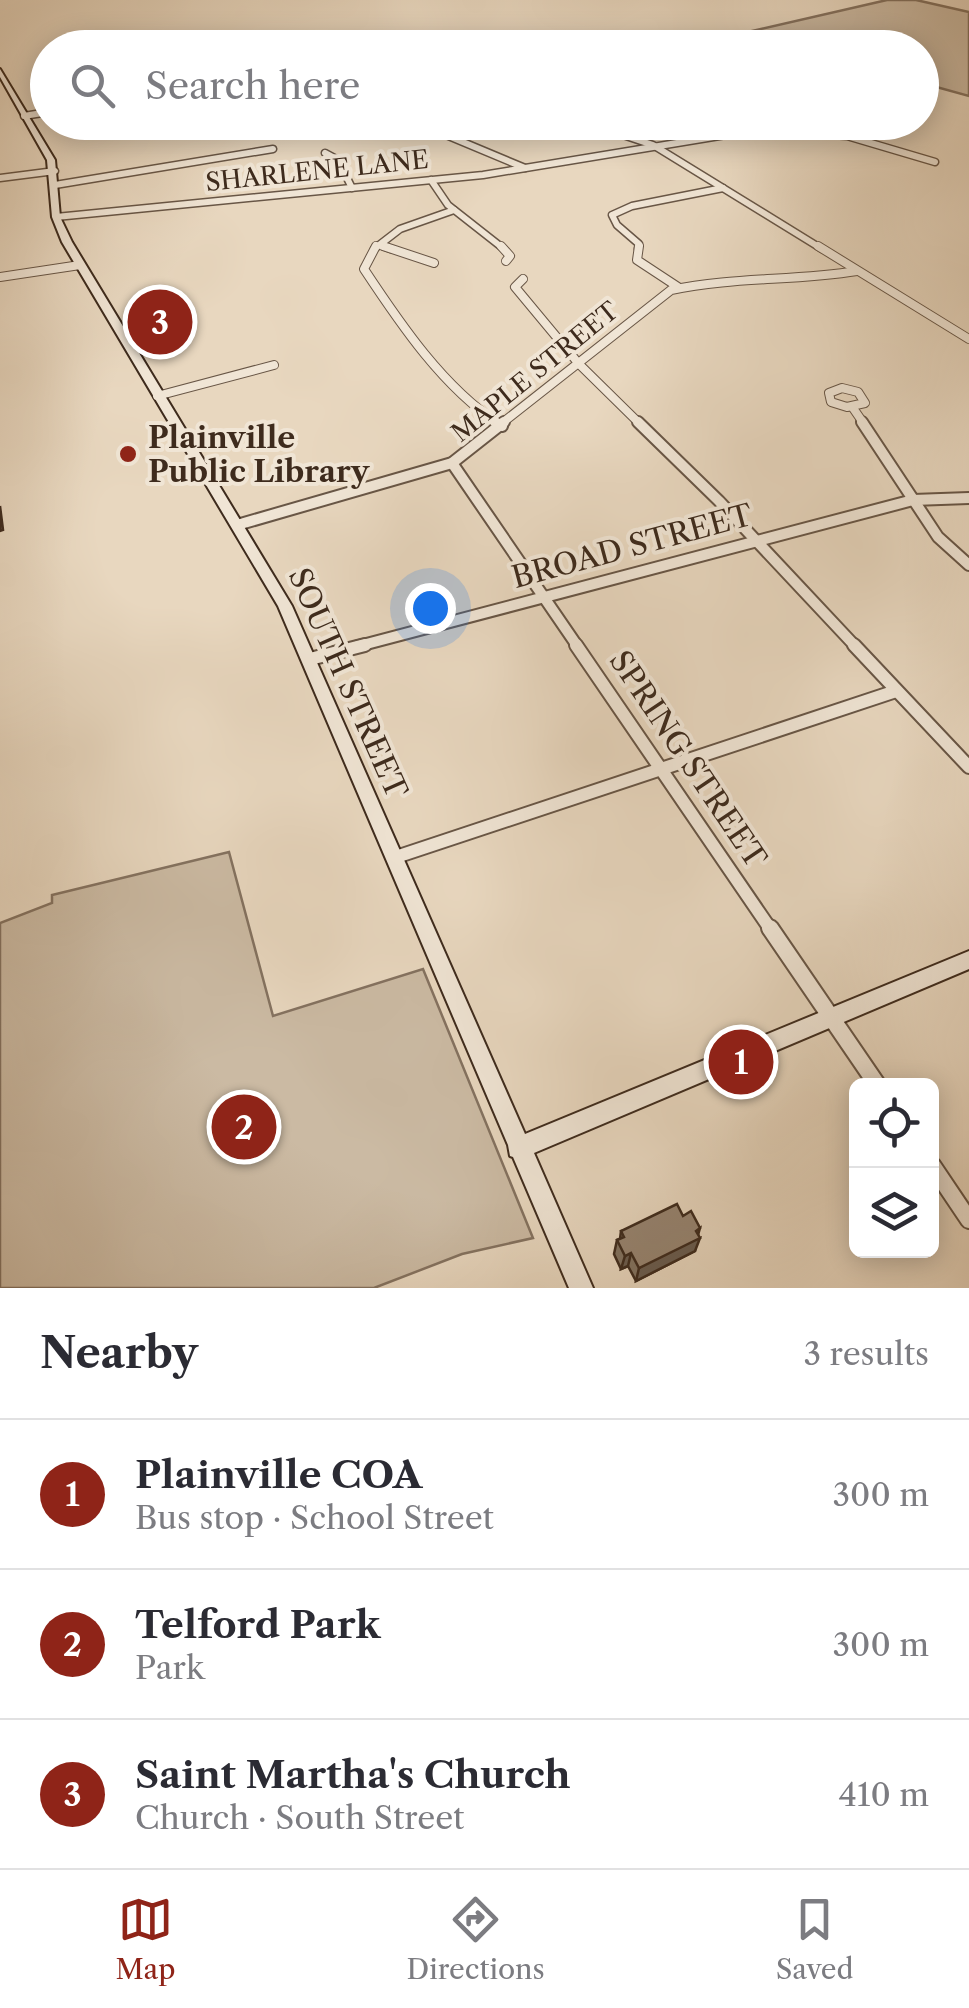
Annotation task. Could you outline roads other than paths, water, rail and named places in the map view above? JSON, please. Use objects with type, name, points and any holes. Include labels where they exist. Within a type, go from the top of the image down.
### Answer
[{"type":"main road","name":"SOUTH STREET","points":[[0,71],[30,128]]},
{"type":"main road","name":"SOUTH STREET","points":[[36,140],[55,178],[56,218],[80,265],[274,586],[310,659],[581,1288]]},
{"type":"main road","points":[[518,1148],[969,960]]},
{"type":"street","points":[[24,116],[30,115]]},
{"type":"street","points":[[458,140],[525,168]]},
{"type":"street","points":[[638,140],[653,145],[969,339]]},
{"type":"street","name":"SHARLENE LANE","points":[[56,218],[431,180],[684,140]]},
{"type":"street","name":"SHARLENE LANE","points":[[863,140],[935,162]]},
{"type":"street","points":[[0,178],[55,178],[273,149]]},
{"type":"street","points":[[326,153],[338,160],[352,188]]},
{"type":"street","points":[[431,180],[454,210],[507,250],[506,261]]},
{"type":"street","points":[[678,287],[641,266],[639,244],[617,225],[612,214],[632,206],[722,188]]},
{"type":"street","points":[[454,210],[412,224],[380,245],[365,261],[368,277],[470,404],[502,426]]},
{"type":"street","points":[[380,245],[434,263]]},
{"type":"street","points":[[0,279],[80,265]]},
{"type":"street","name":"MAPLE STREET","points":[[237,525],[452,463],[660,297],[678,287],[712,282],[799,280],[857,271]]},
{"type":"street","points":[[523,278],[515,288],[579,364],[656,438],[969,767]]},
{"type":"street","points":[[157,396],[274,365]]},
{"type":"street","points":[[853,408],[938,537],[969,564]]},
{"type":"street","name":"SPRING STREET","points":[[452,463],[873,1078]]},
{"type":"street","name":"BROAD STREET","points":[[310,659],[913,500],[969,498]]},
{"type":"street","points":[[393,858],[896,691]]},
{"type":"street","points":[[935,1168],[969,1220]]},
{"type":"place","name":"Saint Martha's Church","points":[[160,322]]},
{"type":"place","name":"Plainville Public Library","points":[[128,454]]},
{"type":"place","name":"Plainville COA","points":[[741,1062]]},
{"type":"place","name":"Telford Park","points":[[244,1127]]}]
